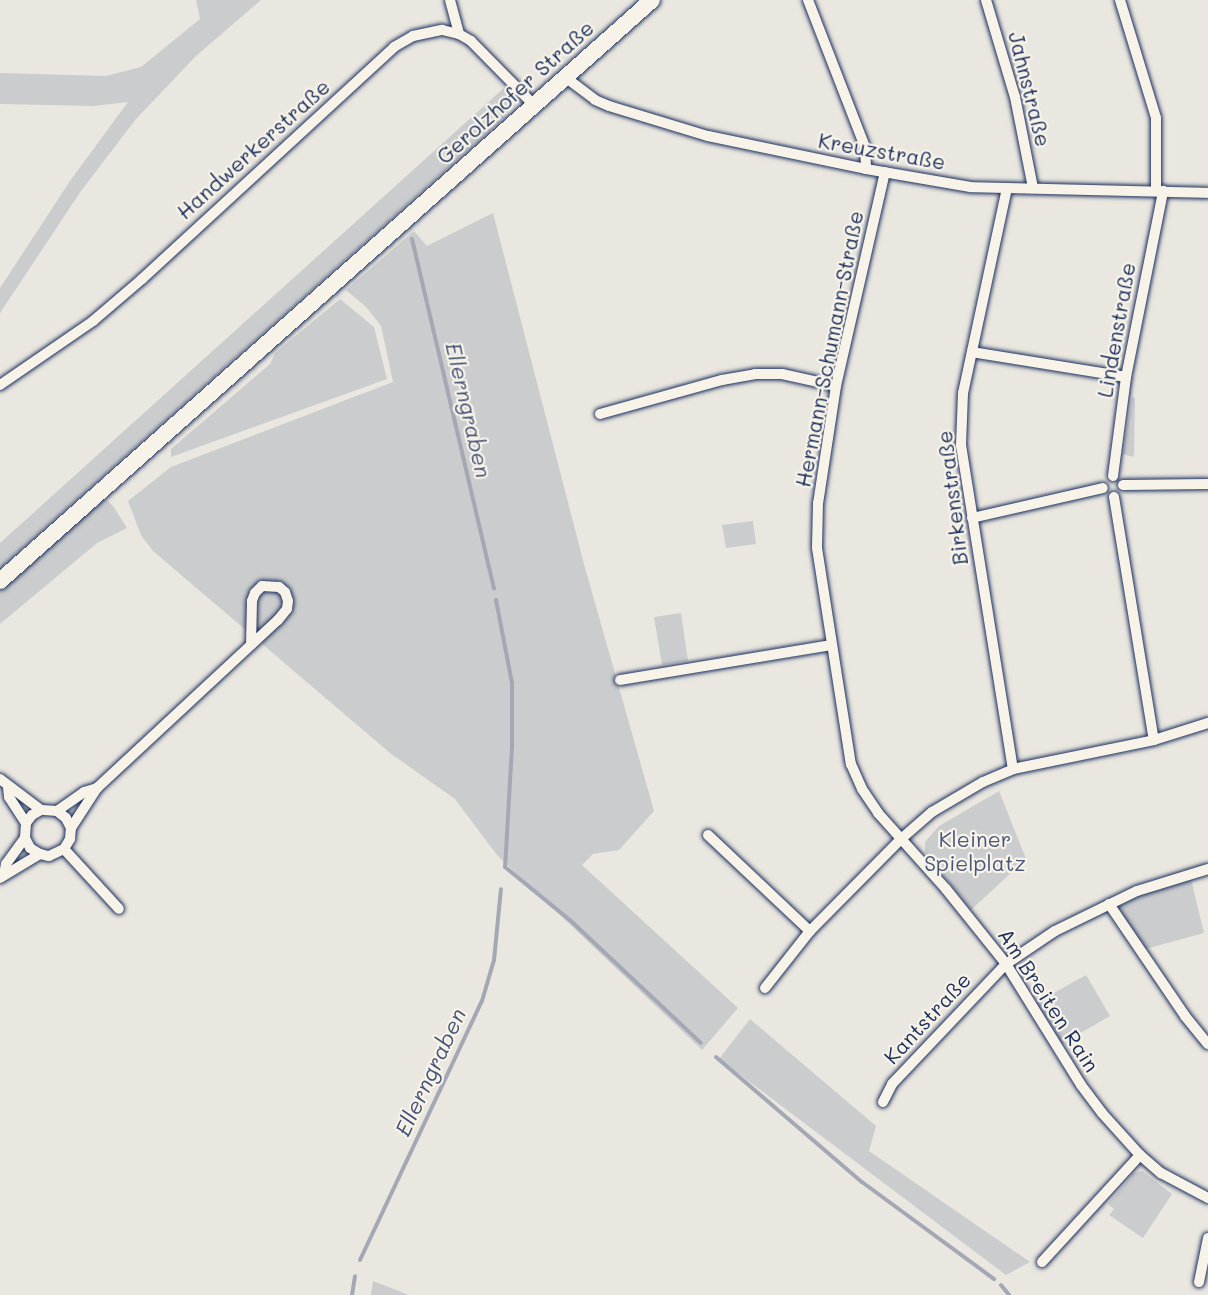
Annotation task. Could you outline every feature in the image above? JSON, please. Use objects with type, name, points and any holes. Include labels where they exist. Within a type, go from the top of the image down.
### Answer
[{"type":"main road","name":"Gerolzhofer Straße","points":[[0,581],[652,0]]},
{"type":"street","points":[[450,0],[459,34],[485,55],[534,105]]},
{"type":"street","points":[[808,0],[865,147],[866,169]]},
{"type":"street","name":"Jahnstraße","points":[[986,0],[1015,97],[1033,188]]},
{"type":"street","name":"Lindenstraße","points":[[1113,476],[1126,377],[1160,191],[1156,118],[1120,0]]},
{"type":"street","name":"Handwerkerstraße","points":[[0,386],[93,321],[142,279],[394,47],[421,32],[442,30],[459,34]]},
{"type":"street","name":"Kreuzstraße","points":[[565,77],[595,100],[609,106],[708,136],[866,169],[970,187],[1208,193]]},
{"type":"street","name":"Hermann-Schumann-Straße","points":[[885,172],[836,386],[818,503],[817,537],[831,645],[851,765],[862,789],[878,813],[901,838]]},
{"type":"street","name":"Birkenstraße","points":[[1007,188],[963,393],[961,446],[1013,769]]},
{"type":"street","points":[[972,352],[1126,377]]},
{"type":"street","points":[[600,414],[722,380],[755,374],[782,374],[836,386]]},
{"type":"street","points":[[1113,476],[1119,478],[1123,485],[1122,491],[1114,496],[1105,493],[1103,488],[1104,481],[1113,476]]},
{"type":"street","points":[[1123,485],[1208,484]]},
{"type":"street","points":[[972,518],[1103,488]]},
{"type":"street","points":[[1114,496],[1154,740]]},
{"type":"street","points":[[41,810],[32,815],[26,823],[25,838],[30,848],[49,856],[64,849],[70,839],[71,828],[97,788],[250,645],[287,609],[288,601],[285,592],[279,587],[262,586],[255,593],[252,601],[250,645]]},
{"type":"street","points":[[620,680],[831,645]]},
{"type":"street","points":[[765,988],[810,931],[901,838],[932,812],[983,782],[1013,769],[1154,740],[1208,723]]},
{"type":"street","points":[[4,783],[41,810],[57,811],[66,818],[71,828]]},
{"type":"street","points":[[4,783],[9,797],[26,823]]},
{"type":"street","points":[[57,811],[84,792],[97,788]]},
{"type":"street","points":[[708,836],[810,931]]},
{"type":"street","points":[[2,876],[6,864],[25,838]]},
{"type":"street","name":"Am Breiten Rain","points":[[901,838],[1006,964],[1081,1085],[1140,1155],[1187,1189],[1208,1198]]},
{"type":"street","points":[[64,849],[119,909]]},
{"type":"street","points":[[2,876],[40,854]]},
{"type":"street","name":"Kantstraße","points":[[883,1102],[892,1084],[1006,964],[1055,931],[1109,904],[1137,891],[1208,869]]},
{"type":"street","points":[[1109,904],[1185,1016],[1208,1044]]},
{"type":"street","points":[[1042,1262],[1140,1155]]},
{"type":"street","points":[[1199,1282],[1208,1238]]},
{"type":"green space","points":[[196,0],[261,0],[196,56],[136,119],[81,191],[0,313],[0,288],[70,181],[128,102],[93,106],[0,104],[0,73],[106,76],[141,67],[200,19]]},
{"type":"green space","points":[[505,87],[509,103],[505,117],[0,568],[0,543]]},
{"type":"green space","points":[[493,213],[584,564],[654,811],[619,850],[593,854],[582,865],[738,1008],[702,1050],[497,855],[455,799],[390,753],[153,551],[141,535],[128,501],[171,467],[393,382],[381,326],[366,307],[346,290],[414,231],[427,246]]},
{"type":"green space","points":[[340,299],[374,327],[387,379],[171,457],[171,449],[270,364],[275,353]]},
{"type":"green space","points":[[1132,397],[1135,398],[1134,457],[1123,454]]},
{"type":"green space","points":[[100,494],[113,506],[127,528],[97,543],[0,624],[0,582]]},
{"type":"green space","points":[[753,521],[756,544],[726,548],[722,525]]},
{"type":"green space","points":[[681,613],[688,661],[662,665],[654,617]]},
{"type":"green space","name":"Kleiner Spielplatz","points":[[999,791],[1026,859],[971,910],[925,852],[925,842],[939,826]]},
{"type":"green space","points":[[1190,875],[1204,933],[1142,950],[1111,905]]},
{"type":"green space","points":[[1086,975],[1110,1016],[1058,1046],[1034,1004]]},
{"type":"green space","points":[[750,1019],[876,1126],[869,1151],[1030,1262],[1006,1275],[719,1059]]},
{"type":"green space","points":[[1142,1171],[1172,1194],[1143,1238],[1109,1215],[1114,1209],[1108,1204],[1134,1173]]},
{"type":"green space","points":[[373,1281],[409,1295],[371,1295]]},
{"type":"waterway","name":"Ellerngraben","points":[[412,239],[494,588]]},
{"type":"waterway","name":"Ellerngraben","points":[[496,600],[512,683],[512,747],[505,867],[571,921],[701,1043]]},
{"type":"waterway","name":"Ellerngraben","points":[[360,1260],[482,1001],[494,960],[501,889]]},
{"type":"waterway","points":[[716,1057],[862,1182],[994,1279]]},
{"type":"waterway","name":"Ellerngraben","points":[[352,1295],[355,1276]]},
{"type":"waterway","points":[[1001,1285],[1009,1295]]}]
